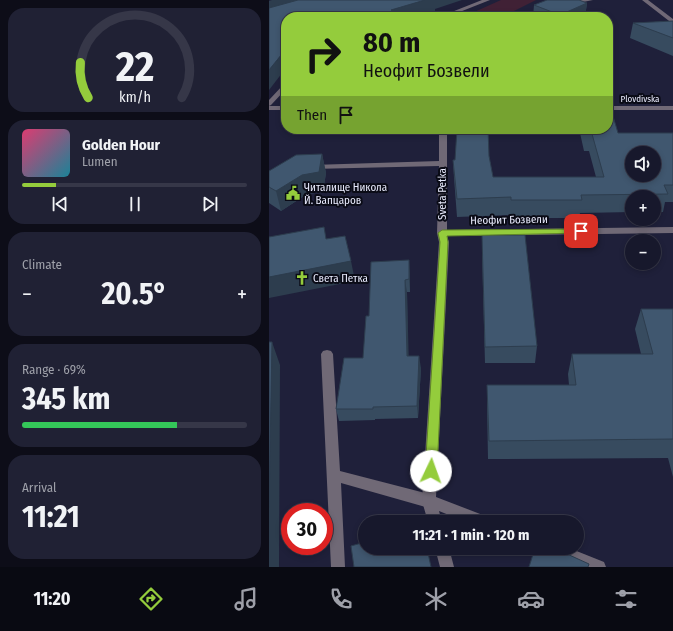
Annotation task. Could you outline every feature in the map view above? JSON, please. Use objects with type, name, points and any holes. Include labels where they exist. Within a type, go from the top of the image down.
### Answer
[{"type":"street","points":[[455,12],[487,0]]},
{"type":"street","points":[[540,12],[563,0]]},
{"type":"street","points":[[555,4],[589,0]]},
{"type":"street","points":[[645,0],[673,22]]},
{"type":"street","points":[[269,104],[281,91]]},
{"type":"street","points":[[269,108],[281,108]]},
{"type":"street","name":"Plovdivska","points":[[613,108],[673,108]]},
{"type":"street","name":"Sveta Petka","points":[[433,515],[429,501],[444,242],[442,233],[443,134]]},
{"type":"street","points":[[305,168],[442,163]]},
{"type":"street","name":"Неофит Бозвели","points":[[442,233],[673,230]]},
{"type":"street","points":[[327,354],[338,567]]},
{"type":"street","points":[[333,475],[429,501],[465,515]]},
{"type":"street","points":[[444,555],[447,567]]},
{"type":"street","points":[[568,555],[599,567]]},
{"type":"shaded area","points":[[501,0],[536,0],[512,12],[474,12]]},
{"type":"building","points":[[298,0],[425,0],[391,10],[395,12],[281,12],[281,55],[269,70],[269,8]]},
{"type":"building","points":[[547,0],[579,0],[587,3],[567,12],[552,12],[534,5]]},
{"type":"building","points":[[673,21],[673,38],[633,23]]},
{"type":"building","points":[[613,116],[618,133],[673,133],[673,185],[664,185],[668,194],[661,194],[661,190],[625,190],[625,194],[581,195],[582,200],[511,200],[511,197],[457,199],[453,160],[455,160],[457,134],[488,134],[489,156],[493,177],[604,177],[592,134],[613,134]]},
{"type":"building","points":[[322,154],[319,172],[302,175],[276,191],[269,187],[269,171],[296,155]]},
{"type":"building","points":[[324,227],[326,239],[345,236],[351,261],[269,277],[269,237]]},
{"type":"building","points":[[482,235],[525,235],[537,346],[485,347]]},
{"type":"building","points":[[409,260],[409,279],[405,280],[407,356],[419,356],[417,406],[373,407],[373,409],[336,409],[344,358],[363,358],[366,316],[369,316],[371,262]]},
{"type":"building","points":[[641,309],[673,309],[673,439],[489,441],[487,385],[576,385],[572,354],[653,354]]},
{"type":"building","points":[[269,342],[272,342],[269,508]]},
{"type":"building","points":[[358,544],[358,555],[428,555],[431,567],[354,567],[351,546]]},
{"type":"building","points":[[533,555],[569,555],[589,564],[588,567],[529,567]]},
{"type":"place","name":"Читалище Никола Й. Вапцаров","points":[[293,193]]},
{"type":"place","name":"Света Петка","points":[[302,278]]},
{"type":"route","points":[[431,471],[444,242],[442,233],[581,231]]}]
